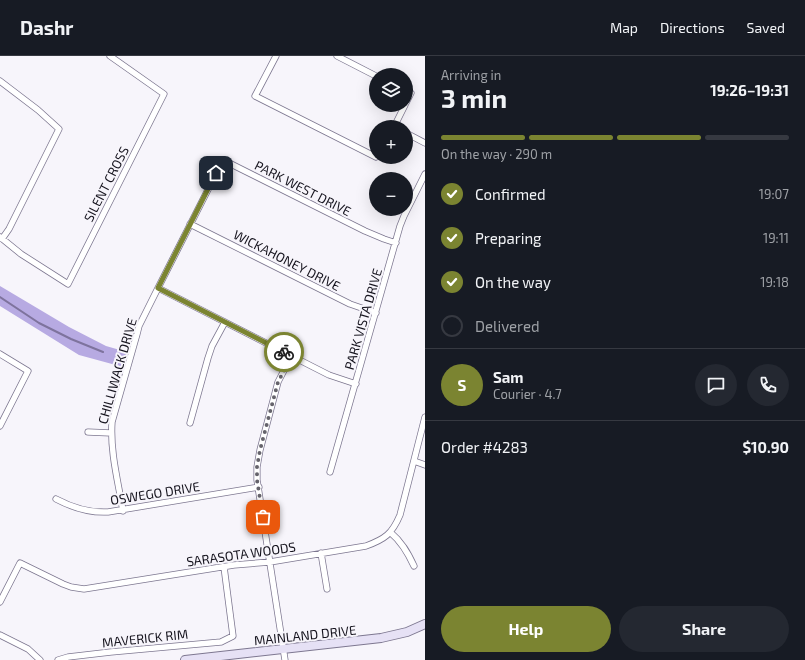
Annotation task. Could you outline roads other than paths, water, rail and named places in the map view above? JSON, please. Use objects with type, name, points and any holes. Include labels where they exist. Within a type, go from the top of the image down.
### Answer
[{"type":"main road","name":"MAINLAND DRIVE","points":[[185,660],[381,638],[406,632],[425,624]]},
{"type":"street","name":"SILENT CROSS","points":[[1,238],[21,254],[68,284],[164,94],[110,56]]},
{"type":"street","points":[[276,56],[255,96],[369,153]]},
{"type":"street","points":[[337,56],[369,72]]},
{"type":"street","points":[[0,81],[38,110],[59,129],[9,229],[1,238]]},
{"type":"street","points":[[413,136],[425,142]]},
{"type":"street","name":"CHILLIWACK DRIVE","points":[[123,511],[112,452],[111,433],[114,413],[140,326],[223,160]]},
{"type":"street","name":"PARK WEST DRIVE","points":[[223,160],[365,231],[396,243]]},
{"type":"street","name":"PARK VISTA DRIVE","points":[[330,472],[404,216],[425,174]]},
{"type":"street","name":"WICKAHONEY DRIVE","points":[[190,224],[350,304],[376,313]]},
{"type":"street","points":[[158,288],[329,375],[356,384]]},
{"type":"street","points":[[190,423],[212,346],[225,322]]},
{"type":"street","points":[[0,354],[28,371],[0,426]]},
{"type":"street","points":[[284,660],[258,488],[257,467],[278,382],[292,356]]},
{"type":"street","points":[[414,566],[401,542],[391,533],[400,515],[425,417]]},
{"type":"street","points":[[88,432],[111,433]]},
{"type":"street","points":[[414,461],[425,464]]},
{"type":"street","name":"OSWEGO DRIVE","points":[[56,499],[73,507],[90,512],[108,512],[123,511],[258,488]]},
{"type":"street","name":"SARASOTA WOODS","points":[[0,602],[20,563],[71,587],[84,589],[224,567],[270,562],[366,546],[378,542],[391,533]]},
{"type":"street","points":[[321,553],[327,589]]},
{"type":"street","name":"MAVERICK RIM","points":[[58,660],[68,657],[111,652],[221,642],[233,636],[224,567]]},
{"type":"street","points":[[0,635],[28,649],[40,660]]},
{"type":"waterway","points":[[0,297],[39,323],[71,339],[103,352]]}]
